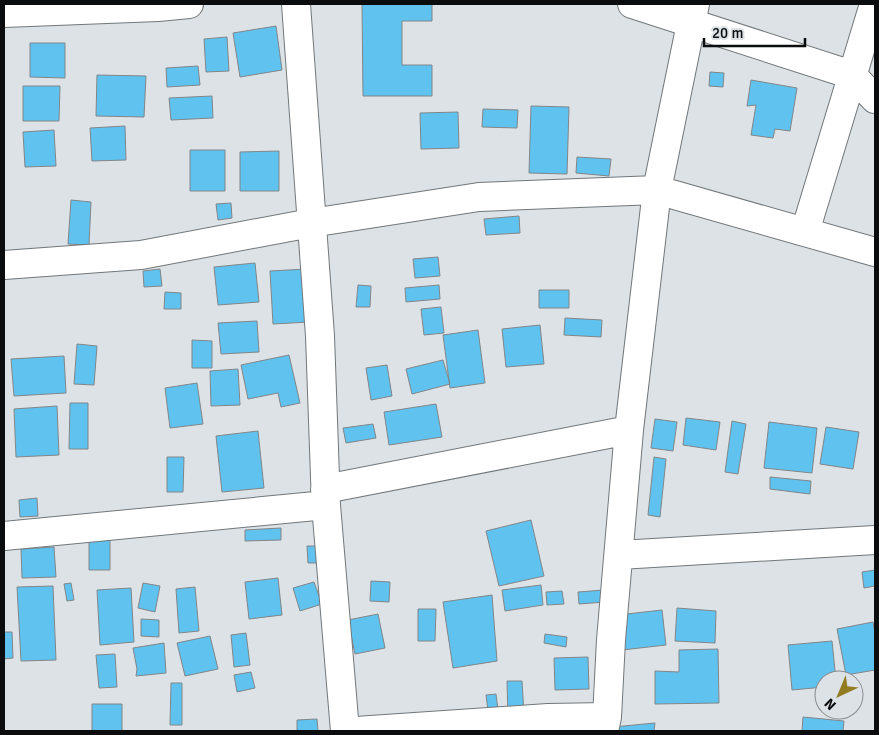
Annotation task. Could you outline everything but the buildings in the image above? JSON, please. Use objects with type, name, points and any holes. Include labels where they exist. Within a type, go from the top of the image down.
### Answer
[{"type":"street","points":[[4,12],[189,4]]},
{"type":"street","points":[[296,4],[320,336],[325,497],[344,731]]},
{"type":"street","points":[[632,4],[693,13],[863,74],[875,98]]},
{"type":"street","points":[[805,232],[863,74],[874,4]]},
{"type":"street","points":[[356,731],[548,718],[606,724],[611,640],[629,430],[657,190],[693,13]]},
{"type":"street","points":[[4,265],[141,255],[311,222],[479,197],[657,190],[875,252]]},
{"type":"street","points":[[4,536],[325,497],[629,430]]},
{"type":"street","points":[[619,555],[875,540]]}]
